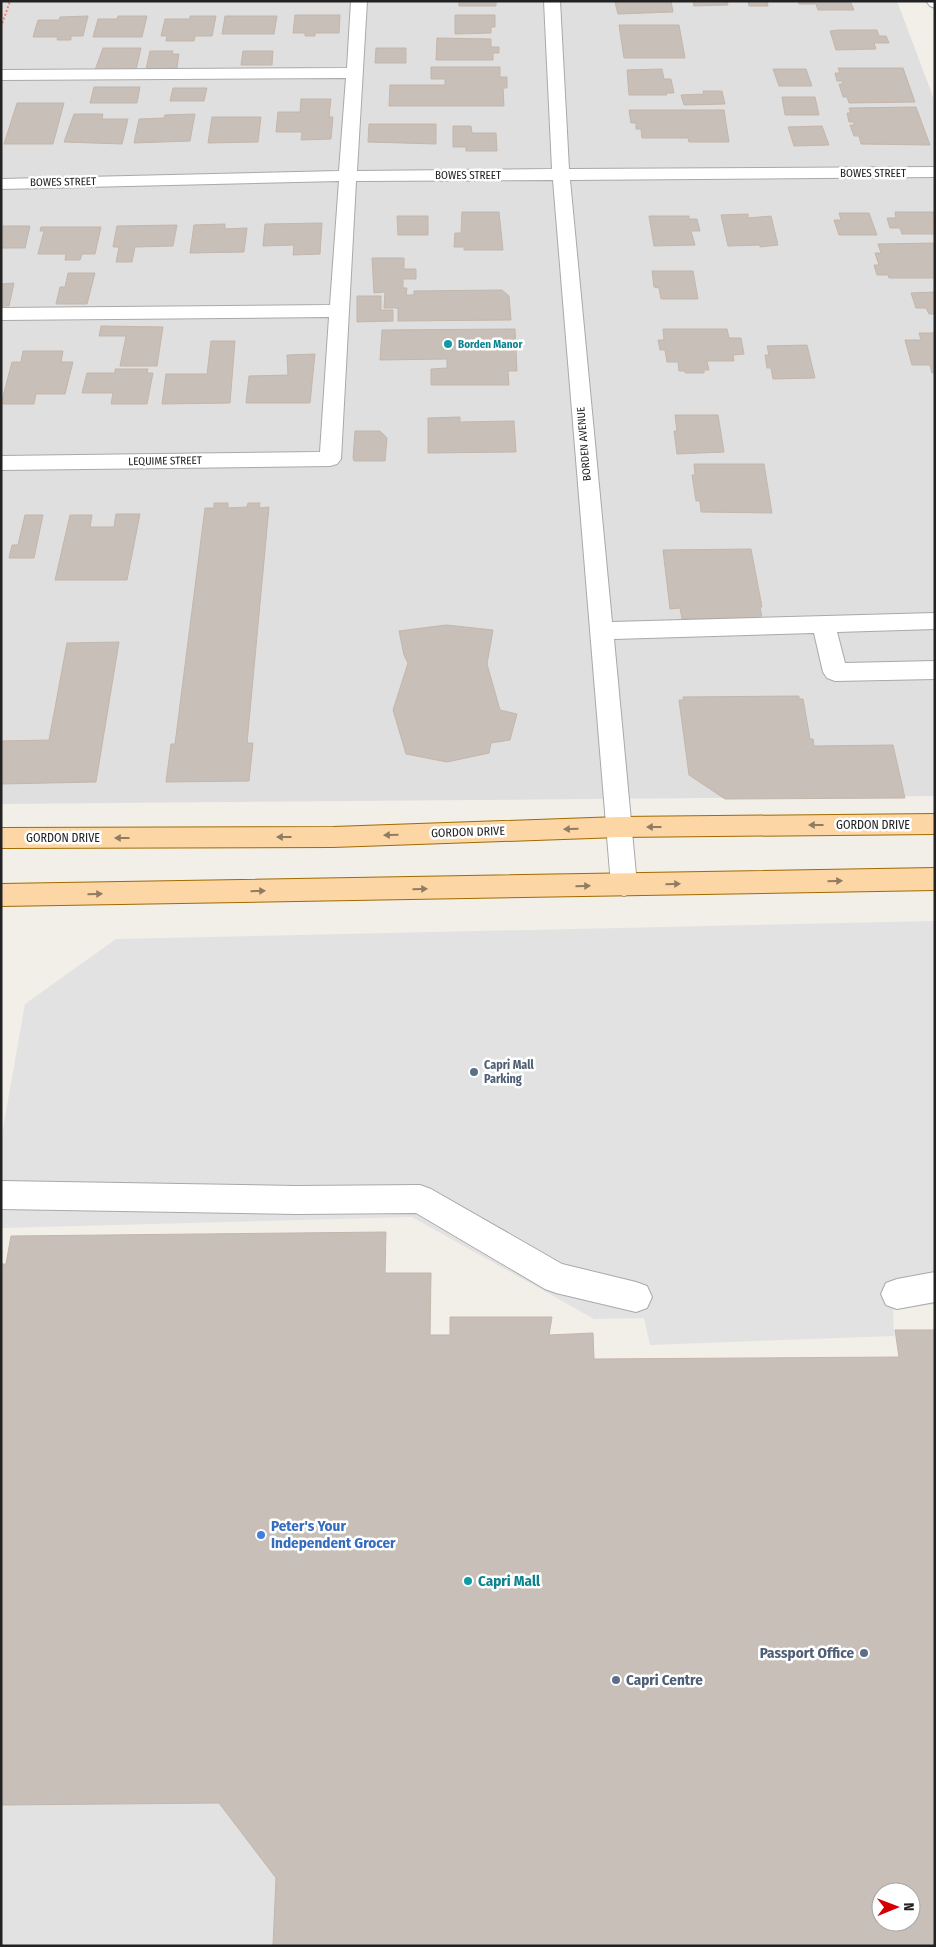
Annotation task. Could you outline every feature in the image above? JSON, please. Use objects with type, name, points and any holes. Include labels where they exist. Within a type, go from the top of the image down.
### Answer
[{"type":"main road","name":"GORDON DRIVE","points":[[1,838],[333,837],[619,827],[935,824]]},
{"type":"main road","points":[[1,895],[935,879]]},
{"type":"main road","points":[[1,903],[47,895]]},
{"type":"street","points":[[1,314],[339,311],[359,1]]},
{"type":"street","name":"BORDEN AVENUE","points":[[552,1],[561,175],[624,885]]},
{"type":"street","points":[[1,75],[354,73]]},
{"type":"street","name":"BOWES STREET","points":[[1,184],[348,176],[935,172]]},
{"type":"street","name":"LEQUIME STREET","points":[[1,463],[330,459],[339,311]]},
{"type":"street","points":[[600,631],[935,621]]},
{"type":"street","points":[[823,624],[835,672],[935,670]]},
{"type":"street","points":[[1,1195],[297,1200],[420,1198],[556,1278],[636,1297]]},
{"type":"street","points":[[897,1294],[935,1286]]},
{"type":"path","points":[[1,27],[10,1]]},
{"type":"shaded area","points":[[1,1],[897,1],[935,102],[935,796],[1,804]]},
{"type":"shaded area","name":"Capri Mall Parking","points":[[935,921],[935,1304],[893,1310],[894,1336],[650,1345],[644,1318],[594,1319],[412,1217],[1,1228],[1,1140],[25,1004],[116,939]]},
{"type":"shaded area","points":[[219,1803],[276,1878],[273,1946],[1,1946],[1,1805]]},
{"type":"building","points":[[459,1],[496,1],[496,6],[459,6]]},
{"type":"building","points":[[671,1],[673,12],[618,14],[615,2]]},
{"type":"building","points":[[693,1],[727,1],[728,5],[694,6]]},
{"type":"building","points":[[748,1],[767,1],[768,6],[749,6]]},
{"type":"building","points":[[798,1],[850,1],[854,10],[818,10],[816,4],[799,4]]},
{"type":"building","points":[[295,15],[340,15],[339,33],[315,33],[315,36],[305,36],[305,33],[293,33]]},
{"type":"building","points":[[455,15],[495,15],[495,27],[491,27],[491,33],[455,34]]},
{"type":"building","points":[[88,16],[83,36],[71,36],[71,40],[57,40],[58,37],[33,37],[38,20],[59,20],[60,17]]},
{"type":"building","points":[[118,16],[147,16],[142,37],[93,37],[98,19],[117,19]]},
{"type":"building","points":[[190,16],[216,16],[212,36],[195,36],[194,41],[166,41],[167,36],[161,36],[165,19],[190,19]]},
{"type":"building","points":[[225,16],[277,16],[274,34],[222,34]]},
{"type":"building","points":[[619,25],[679,25],[685,58],[624,58]]},
{"type":"building","points":[[877,30],[879,36],[886,36],[889,43],[874,43],[876,49],[836,50],[830,31]]},
{"type":"building","points":[[437,38],[491,39],[491,47],[499,47],[499,53],[493,53],[493,60],[436,60]]},
{"type":"building","points":[[103,48],[141,48],[136,70],[95,70]]},
{"type":"building","points":[[376,48],[406,48],[406,63],[375,63]]},
{"type":"building","points":[[150,51],[173,51],[172,54],[179,54],[177,68],[146,69]]},
{"type":"building","points":[[243,51],[273,51],[272,65],[241,65]]},
{"type":"building","points":[[431,67],[500,67],[500,77],[507,77],[507,88],[503,88],[504,106],[389,106],[390,85],[445,85],[445,79],[431,79]]},
{"type":"building","points":[[838,68],[903,68],[915,102],[849,103],[847,97],[843,97],[839,84],[843,84],[842,81],[837,81],[835,73],[840,73]]},
{"type":"building","points":[[662,69],[664,79],[671,79],[674,93],[666,93],[667,95],[629,95],[627,70]]},
{"type":"building","points":[[773,69],[806,69],[812,86],[779,86]]},
{"type":"building","points":[[94,87],[140,87],[137,103],[90,103]]},
{"type":"building","points":[[173,88],[207,88],[204,101],[170,101]]},
{"type":"building","points":[[703,91],[722,91],[725,104],[684,105],[681,95],[704,94]]},
{"type":"building","points":[[782,97],[815,97],[819,115],[785,115]]},
{"type":"building","points":[[301,99],[331,99],[329,117],[333,117],[331,139],[301,140],[302,132],[276,132],[278,112],[300,112]]},
{"type":"building","points":[[17,103],[64,103],[53,144],[4,144]]},
{"type":"building","points":[[916,107],[930,145],[861,144],[859,136],[854,136],[850,125],[855,125],[853,122],[849,122],[847,113],[851,113],[849,108]]},
{"type":"building","points":[[629,110],[724,110],[729,142],[689,142],[688,138],[642,138],[641,129],[636,129],[636,123],[631,123]]},
{"type":"building","points":[[74,114],[103,114],[102,119],[128,119],[122,144],[64,142]]},
{"type":"building","points":[[195,114],[190,141],[134,143],[139,119],[164,118],[165,115]]},
{"type":"building","points":[[212,117],[261,117],[258,142],[208,143]]},
{"type":"building","points":[[369,124],[436,124],[436,144],[368,142]]},
{"type":"building","points":[[453,126],[471,126],[472,133],[496,133],[497,151],[466,151],[466,147],[453,147]]},
{"type":"building","points":[[822,126],[829,145],[794,146],[788,127]]},
{"type":"building","points":[[462,212],[499,212],[503,250],[464,250],[464,247],[454,247],[455,233],[461,233]]},
{"type":"building","points":[[895,212],[934,212],[935,234],[902,234],[900,228],[890,228],[887,218],[896,218]]},
{"type":"building","points":[[839,213],[869,213],[877,235],[839,235],[834,220],[841,220]]},
{"type":"building","points":[[748,214],[748,218],[771,216],[778,245],[760,247],[760,245],[728,246],[721,215]]},
{"type":"building","points":[[397,216],[428,216],[428,235],[398,235]]},
{"type":"building","points":[[649,216],[689,216],[689,219],[697,219],[700,231],[691,231],[695,245],[654,246]]},
{"type":"building","points":[[322,223],[320,254],[293,255],[294,245],[263,246],[265,224]]},
{"type":"building","points":[[225,224],[225,229],[247,228],[244,252],[190,253],[194,225]]},
{"type":"building","points":[[177,225],[173,246],[135,247],[132,262],[116,262],[119,247],[113,247],[117,226]]},
{"type":"building","points":[[1,226],[30,226],[25,248],[1,248]]},
{"type":"building","points":[[41,227],[101,227],[95,254],[82,254],[80,260],[65,260],[66,254],[38,254],[44,231],[40,231]]},
{"type":"building","points":[[935,243],[935,278],[889,278],[888,275],[877,275],[874,265],[879,265],[875,253],[881,253],[878,244]]},
{"type":"building","points":[[372,258],[404,258],[404,269],[416,269],[416,279],[403,279],[403,288],[407,288],[406,295],[414,295],[414,291],[502,290],[509,296],[511,320],[398,321],[398,308],[384,308],[385,292],[374,293]]},
{"type":"building","points":[[652,271],[693,271],[698,299],[661,299],[659,288],[654,287]]},
{"type":"building","points":[[68,273],[95,273],[87,304],[56,304],[60,287],[65,287]]},
{"type":"building","points":[[14,283],[9,306],[1,306],[1,284]]},
{"type":"building","points":[[935,292],[935,314],[929,314],[926,308],[916,308],[911,293]]},
{"type":"building","points":[[357,296],[381,296],[381,310],[393,310],[393,321],[357,322]]},
{"type":"building","points":[[101,326],[163,327],[157,366],[120,366],[126,336],[99,336]]},
{"type":"building","name":"Borden Manor","points":[[515,329],[517,371],[508,371],[509,385],[431,385],[431,369],[447,368],[447,359],[380,360],[382,330]]},
{"type":"building","points":[[663,329],[727,329],[729,338],[741,338],[744,354],[733,355],[734,361],[707,361],[709,370],[704,370],[704,373],[685,373],[685,371],[679,371],[678,362],[667,362],[665,350],[660,350],[658,340],[664,340]]},
{"type":"building","points":[[919,333],[935,333],[935,373],[932,373],[930,365],[912,365],[905,340],[921,340]]},
{"type":"building","points":[[211,341],[235,341],[230,403],[162,404],[166,374],[207,374]]},
{"type":"building","points":[[807,345],[815,378],[773,379],[771,368],[767,368],[765,355],[769,355],[767,346]]},
{"type":"building","points":[[23,351],[63,351],[61,362],[73,362],[65,394],[36,394],[34,404],[1,404],[12,362],[21,362]]},
{"type":"building","points":[[315,354],[310,403],[246,403],[249,376],[288,375],[287,355]]},
{"type":"building","points":[[115,369],[148,369],[147,373],[153,373],[147,404],[111,404],[113,393],[82,393],[87,373],[115,373]]},
{"type":"building","points":[[675,415],[718,415],[724,452],[677,454],[674,431],[677,431]]},
{"type":"building","points":[[460,417],[460,422],[514,421],[516,452],[428,453],[428,418]]},
{"type":"building","points":[[355,431],[380,431],[387,438],[385,461],[354,461]]},
{"type":"building","points":[[694,464],[764,464],[772,513],[701,512],[700,501],[696,501],[692,475],[695,475]]},
{"type":"building","points":[[214,503],[228,503],[228,508],[247,507],[248,503],[260,503],[259,508],[269,507],[247,743],[253,743],[249,781],[166,782],[171,744],[175,744],[205,508],[214,508]]},
{"type":"building","points":[[116,514],[140,514],[127,580],[55,580],[70,515],[92,515],[90,527],[114,527]]},
{"type":"building","points":[[25,515],[43,515],[34,558],[9,558],[12,545],[18,545]]},
{"type":"building","points":[[751,549],[762,607],[760,607],[762,618],[682,619],[680,608],[670,609],[663,550]]},
{"type":"building","points":[[446,625],[493,630],[487,664],[500,710],[517,714],[510,740],[491,743],[489,753],[447,762],[406,754],[393,710],[408,663],[404,655],[399,631]]},
{"type":"building","points":[[119,642],[96,782],[1,784],[1,741],[49,740],[67,643]]},
{"type":"building","points":[[799,696],[799,699],[803,699],[810,739],[813,739],[814,746],[893,745],[905,798],[725,799],[689,775],[679,700],[684,700],[683,697]]},
{"type":"building","name":"Capri Mall","points":[[386,1232],[385,1273],[431,1273],[430,1335],[450,1335],[450,1317],[552,1317],[549,1335],[593,1333],[594,1359],[899,1357],[895,1330],[935,1330],[935,1946],[273,1946],[276,1878],[219,1803],[1,1805],[1,1264],[6,1264],[11,1236]]},
{"type":"place","name":"Borden Manor","points":[[448,344]]},
{"type":"place","name":"Capri Mall Parking","points":[[474,1072]]},
{"type":"place","name":"Peter's Your Independent Grocer","points":[[261,1535]]},
{"type":"place","name":"Capri Mall","points":[[468,1581]]},
{"type":"place","name":"Passport Office","points":[[864,1653]]},
{"type":"place","name":"Capri Centre","points":[[616,1680]]}]
